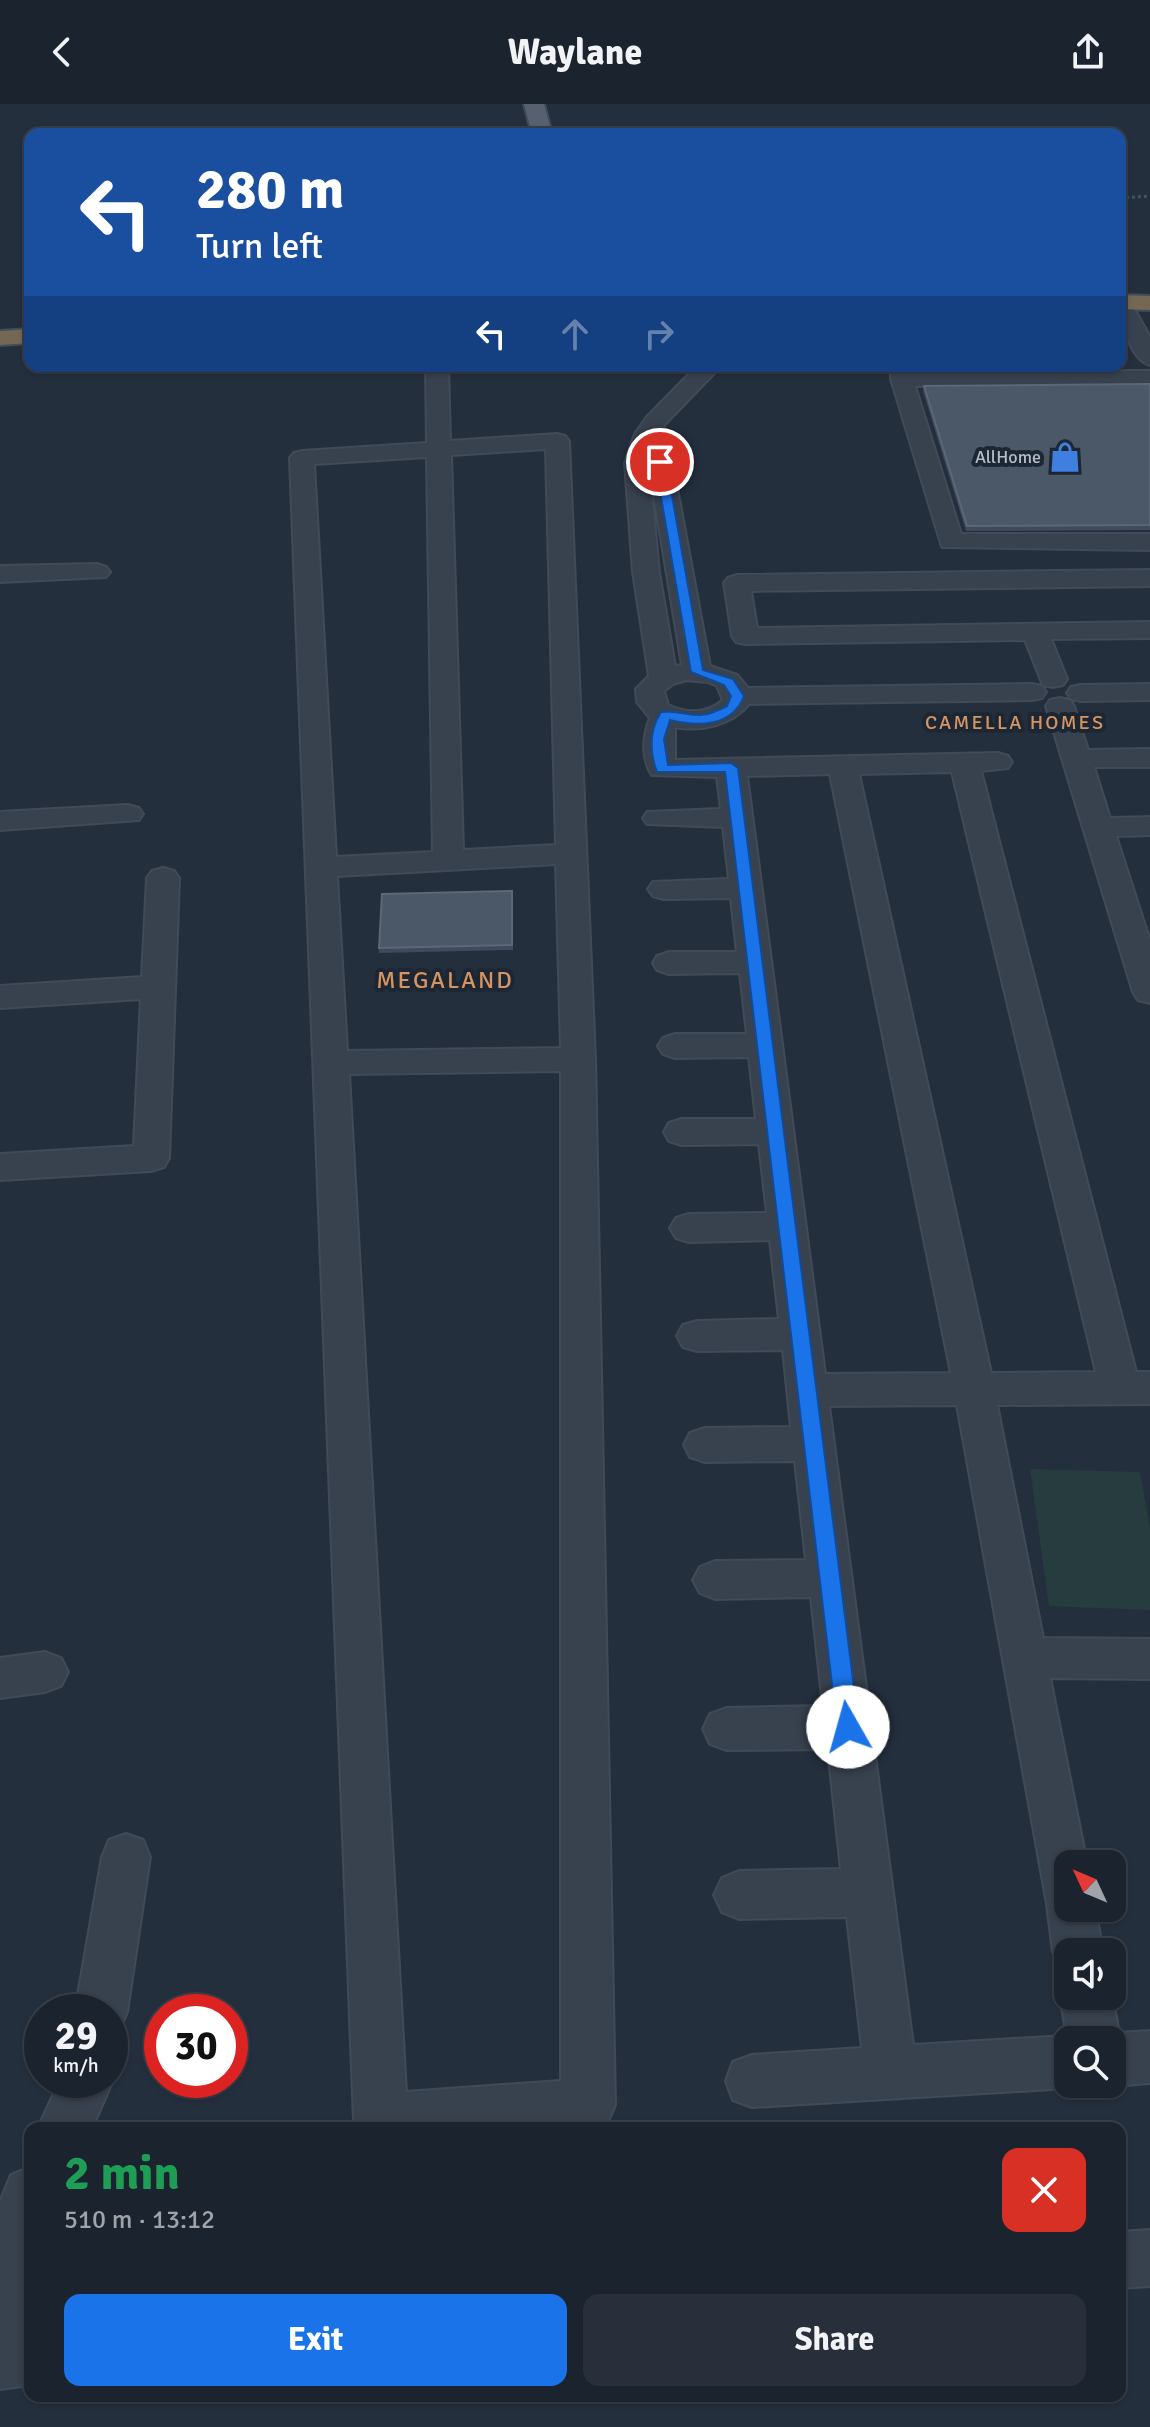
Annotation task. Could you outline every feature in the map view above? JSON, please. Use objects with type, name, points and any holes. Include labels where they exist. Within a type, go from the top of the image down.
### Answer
[{"type":"highway","points":[[1126,302],[1150,303]]},
{"type":"highway","points":[[0,338],[24,336]]},
{"type":"main road","points":[[534,104],[540,128]]},
{"type":"street","points":[[1126,313],[1150,359],[1126,359]]},
{"type":"street","points":[[437,372],[448,860]]},
{"type":"street","points":[[697,672],[660,462],[661,449],[673,427],[718,372]]},
{"type":"street","points":[[663,678],[646,572],[637,463],[639,447],[654,423],[718,372]]},
{"type":"street","points":[[1150,378],[902,372],[951,542],[1150,542]]},
{"type":"street","points":[[557,441],[569,854],[578,1059],[588,2105],[381,2121],[302,458],[557,441]]},
{"type":"street","points":[[0,574],[97,572]]},
{"type":"street","points":[[1150,578],[737,583],[745,636],[1150,630]]},
{"type":"street","points":[[1035,632],[1098,827],[1135,900],[1149,982]]},
{"type":"street","points":[[697,672],[729,682],[738,696],[732,709],[714,718],[689,720],[666,715],[651,703],[649,696],[650,689],[663,678],[697,672]]},
{"type":"street","points":[[738,696],[1150,692]]},
{"type":"street","points":[[666,715],[657,739],[662,769],[981,762],[1135,1388],[807,1390]]},
{"type":"street","points":[[1076,759],[1150,758]]},
{"type":"street","points":[[843,765],[974,1389],[1060,1850]]},
{"type":"street","points":[[731,768],[891,2074]]},
{"type":"street","points":[[0,821],[128,814]]},
{"type":"street","points":[[658,818],[737,818]]},
{"type":"street","points":[[1098,827],[1150,826]]},
{"type":"street","points":[[322,867],[569,854]]},
{"type":"street","points":[[0,1167],[151,1158],[163,878]]},
{"type":"street","points":[[664,889],[746,888]]},
{"type":"street","points":[[669,963],[755,962]]},
{"type":"street","points":[[0,997],[159,987]]},
{"type":"street","points":[[675,1046],[765,1045]]},
{"type":"street","points":[[331,1063],[578,1059]]},
{"type":"street","points":[[682,1132],[775,1131]]},
{"type":"street","points":[[689,1228],[787,1226]]},
{"type":"street","points":[[697,1336],[800,1334]]},
{"type":"street","points":[[705,1445],[813,1444]]},
{"type":"street","points":[[715,1580],[830,1578]]},
{"type":"street","points":[[1026,1658],[1150,1659]]},
{"type":"street","points":[[0,1678],[45,1672]]},
{"type":"street","points":[[726,1729],[848,1727]]},
{"type":"street","points":[[104,1994],[126,1857]]},
{"type":"street","points":[[739,1895],[868,1892]]},
{"type":"street","points":[[1126,2059],[1150,2057]]},
{"type":"street","points":[[752,2081],[1054,2063]]},
{"type":"street","points":[[68,2122],[79,2098]]},
{"type":"street","points":[[0,2319],[9,2262],[24,2213]]},
{"type":"street","points":[[1126,2260],[1150,2258]]},
{"type":"street","points":[[0,2360],[24,2357]]},
{"type":"path","points":[[1126,198],[1150,196]]},
{"type":"green space","points":[[1030,1469],[1140,1472],[1150,1528],[1150,1610],[1049,1606]]},
{"type":"building","points":[[1150,384],[1150,525],[967,526],[924,386]]},
{"type":"building","points":[[512,891],[512,945],[379,948],[382,894]]},
{"type":"place","name":"AllHome","points":[[1065,457]]},
{"type":"district","name":"CAMELLA HOMES","points":[[1015,722]]},
{"type":"district","name":"MEGALAND","points":[[445,980]]},
{"type":"route","points":[[660,462],[697,672],[729,682],[738,696],[732,709],[714,718],[689,720],[666,715],[657,739],[662,769],[731,768],[848,1727]]}]
